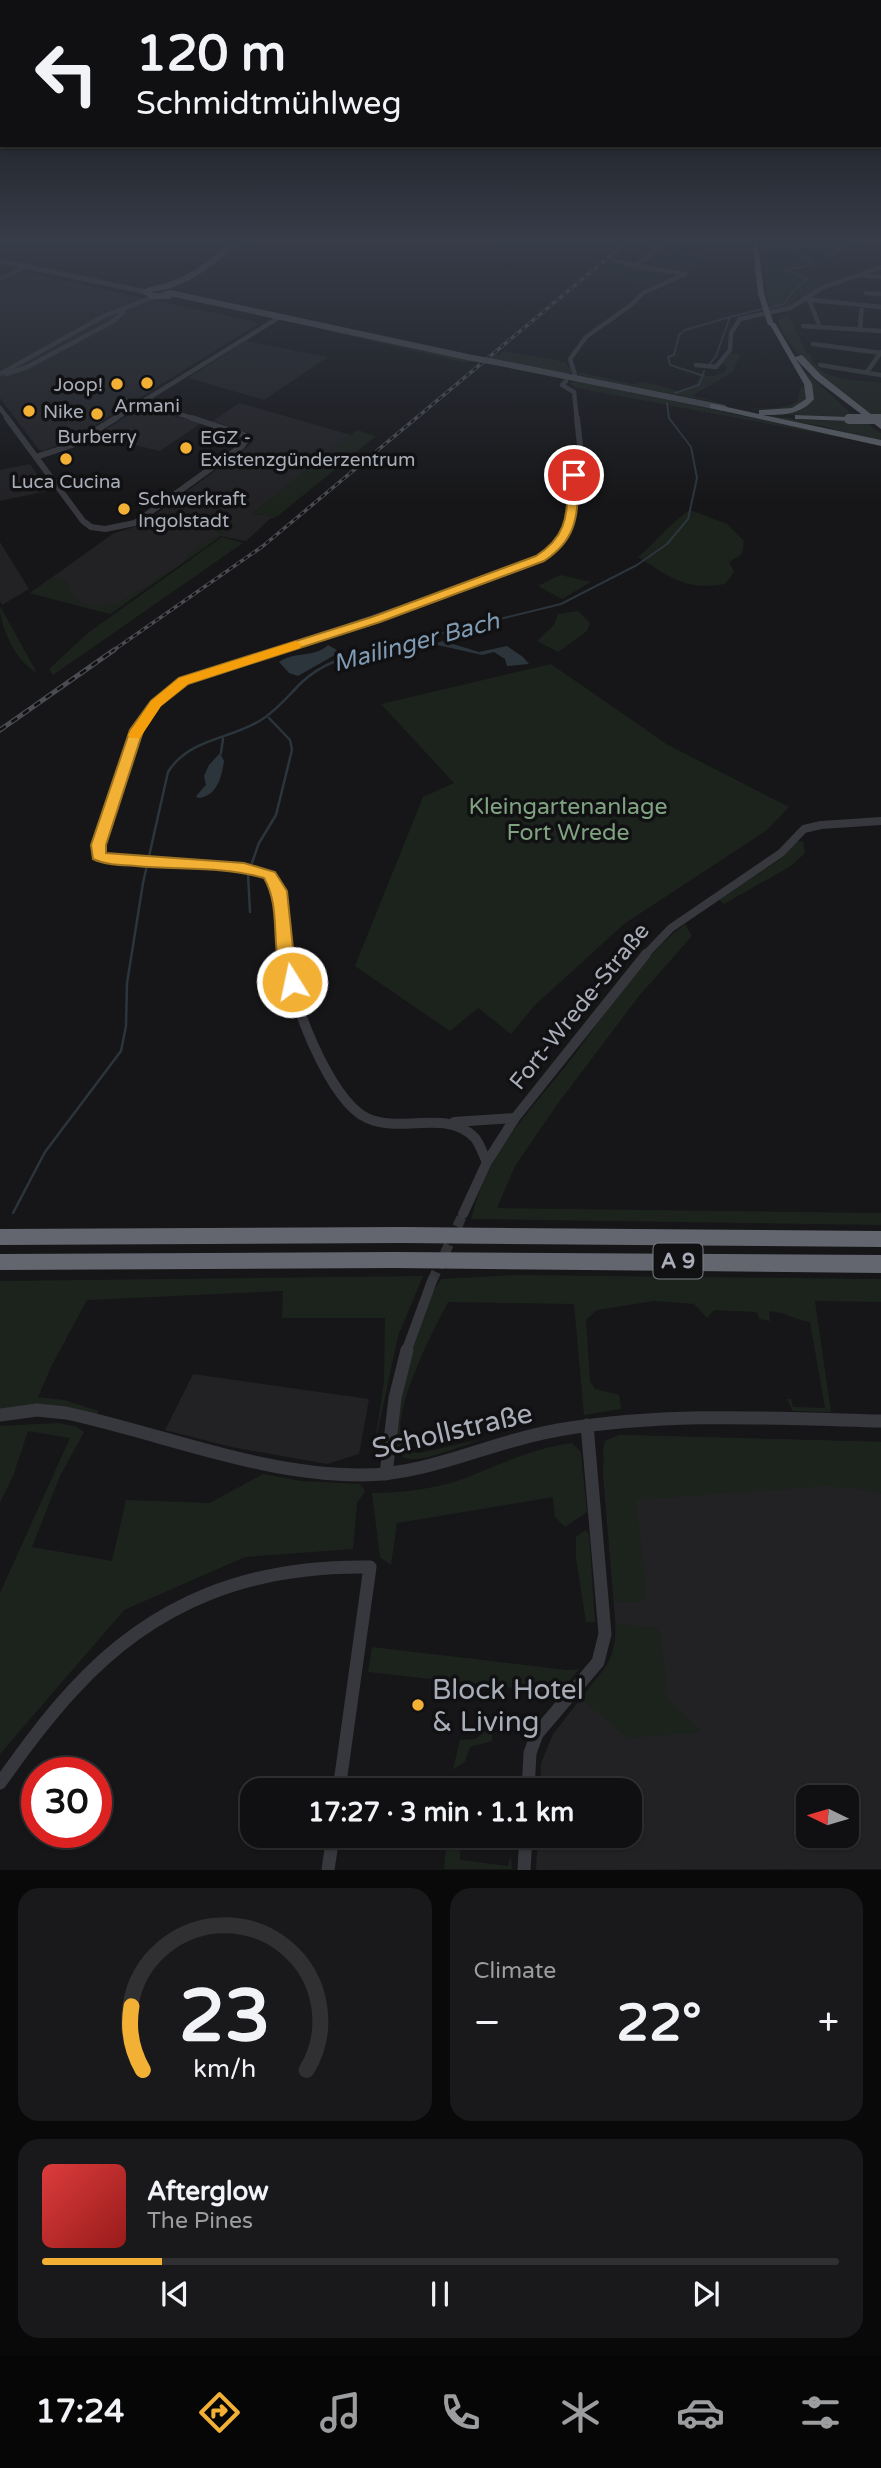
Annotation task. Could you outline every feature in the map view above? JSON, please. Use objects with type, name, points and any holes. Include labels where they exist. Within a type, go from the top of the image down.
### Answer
[{"type":"highway","points":[[736,410],[780,412],[802,408],[808,403],[811,394],[808,384],[774,328]]},
{"type":"highway","points":[[774,328],[818,377],[881,428]]},
{"type":"highway","points":[[786,349],[828,390],[881,428]]},
{"type":"highway","points":[[713,406],[881,443]]},
{"type":"highway","points":[[736,410],[794,417],[881,419]]},
{"type":"highway","name":"A 9","points":[[0,1237],[401,1235],[881,1239]]},
{"type":"highway","name":"A 9","points":[[0,1262],[449,1260],[881,1264]]},
{"type":"main road","points":[[328,328],[736,410]]},
{"type":"street","points":[[0,374],[81,328]]},
{"type":"street","points":[[0,374],[30,365],[99,328]]},
{"type":"street","points":[[36,457],[72,445],[261,328]]},
{"type":"street","points":[[575,374],[570,359],[586,337],[598,328]]},
{"type":"street","points":[[696,365],[716,367],[730,350],[733,328]]},
{"type":"street","points":[[837,328],[881,331]]},
{"type":"street","points":[[54,342],[68,345]]},
{"type":"street","points":[[813,344],[881,353],[867,372]]},
{"type":"street","points":[[21,360],[17,366],[30,365]]},
{"type":"street","points":[[820,365],[881,374]]},
{"type":"street","points":[[515,1118],[380,1124],[360,1116],[312,1042],[303,1022],[287,968],[277,884],[269,875],[244,867],[106,859],[98,855],[98,845],[137,730],[156,704],[183,681],[442,596],[522,567],[557,547],[565,536],[571,514],[574,475],[580,446],[574,392],[562,385],[566,381]]},
{"type":"street","points":[[0,408],[83,521],[91,527],[112,529],[141,519],[242,446],[246,440],[244,435],[234,430],[141,402]]},
{"type":"street","name":"Fort-Wrede-Straße","points":[[463,1214],[487,1162],[515,1118],[648,951],[671,928],[781,853],[804,829],[821,824],[881,821]]},
{"type":"street","points":[[452,1122],[478,1139],[487,1162]]},
{"type":"street","points":[[386,1474],[390,1422],[399,1371],[409,1337],[432,1281]]},
{"type":"street","name":"Schollstraße","points":[[0,1415],[27,1410],[56,1412],[271,1467],[326,1474],[386,1474],[442,1461],[526,1436],[631,1419],[686,1417],[881,1422]]},
{"type":"street","points":[[529,1778],[530,1753],[537,1734],[598,1662],[603,1650],[605,1634],[587,1425]]},
{"type":"street","points":[[0,1783],[84,1678],[134,1638],[179,1608],[210,1592],[260,1575],[317,1567],[370,1567],[341,1778]]},
{"type":"street","points":[[328,1870],[331,1848]]},
{"type":"street","points":[[524,1870],[525,1848]]},
{"type":"shaded area","points":[[0,328],[251,328],[75,438],[43,451],[39,450],[0,398]]},
{"type":"shaded area","points":[[246,341],[328,357],[264,400],[188,378]]},
{"type":"shaded area","points":[[239,403],[351,435],[252,514],[278,516],[270,519],[246,541],[221,536],[110,614],[30,593],[114,533],[141,525],[250,445],[253,438],[249,433],[213,421]]},
{"type":"shaded area","points":[[140,408],[201,423],[160,451],[95,436]]},
{"type":"shaded area","points":[[30,464],[48,491],[0,501],[0,470]]},
{"type":"shaded area","points":[[0,542],[29,589],[2,605],[0,601]]},
{"type":"shaded area","points":[[443,641],[479,652],[507,646],[529,664],[507,666],[505,659],[494,652],[482,655],[433,644]]},
{"type":"shaded area","points":[[328,645],[340,652],[298,676],[289,673],[279,662],[317,652]]},
{"type":"shaded area","points":[[220,753],[224,761],[217,785],[210,794],[198,798],[196,796],[206,785],[204,776],[209,765]]},
{"type":"shaded area","points":[[193,1374],[369,1399],[359,1454],[327,1464],[231,1447],[165,1430]]},
{"type":"shaded area","points":[[619,1435],[881,1442],[881,1869],[536,1870],[537,1848],[642,1848],[642,1778],[540,1778],[541,1763],[553,1734],[608,1664],[617,1643],[603,1472],[605,1441]]},
{"type":"green space","points":[[317,328],[474,359],[467,363]]},
{"type":"green space","points":[[782,328],[795,328],[806,353],[810,354],[820,370],[828,374],[838,378],[881,383],[881,417],[874,417],[833,386],[806,362]]},
{"type":"green space","points":[[504,351],[565,362],[572,372],[566,375],[490,359]]},
{"type":"green space","points":[[730,354],[740,354],[733,372],[692,396],[731,404],[579,377],[579,372],[632,384],[645,382],[682,392],[696,384],[701,376],[714,376],[725,372],[726,367],[722,364]]},
{"type":"green space","points":[[799,366],[855,417],[774,414],[801,410],[813,398]]},
{"type":"green space","points":[[577,381],[876,444],[576,388],[569,383]]},
{"type":"green space","points":[[801,387],[806,387],[806,400],[794,409],[767,411],[732,405],[759,408],[785,406],[797,402]]},
{"type":"green space","points":[[748,414],[807,420],[864,421],[881,433],[881,442],[821,426]]},
{"type":"green space","points":[[357,430],[376,436],[278,516],[252,514]]},
{"type":"green space","points":[[690,510],[727,524],[744,541],[742,554],[729,562],[734,572],[725,584],[699,586],[679,581],[638,557]]},
{"type":"green space","points":[[193,515],[237,525],[110,614],[30,593],[51,578],[67,581],[74,597],[81,603],[96,606],[119,603],[181,563],[200,544],[219,535],[220,528],[191,517]]},
{"type":"green space","points":[[222,537],[243,543],[53,675],[49,669],[88,633]]},
{"type":"green space","points":[[560,575],[591,582],[562,599],[538,586]]},
{"type":"green space","points":[[0,606],[37,673],[23,661],[11,644],[3,625]]},
{"type":"green space","points":[[578,611],[590,623],[587,631],[558,652],[537,641],[554,625],[558,614]]},
{"type":"green space","name":"Kleingartenanlage Fort Wrede","points":[[551,664],[668,745],[789,807],[767,830],[624,924],[534,1006],[511,1034],[478,1008],[450,1031],[355,966],[423,797],[454,783],[381,704]]},
{"type":"green space","points":[[803,841],[805,853],[791,866],[724,904],[719,900],[779,860],[796,842]]},
{"type":"green space","points":[[685,924],[692,936],[639,996],[556,1106],[515,1166],[497,1208],[881,1213],[881,1225],[471,1219],[479,1193],[500,1150],[639,968]]},
{"type":"green space","points":[[516,1275],[881,1279],[881,1302],[815,1301],[831,1412],[793,1411],[787,1399],[791,1399],[793,1407],[825,1408],[810,1322],[769,1311],[770,1321],[759,1319],[757,1312],[714,1310],[707,1318],[694,1304],[654,1301],[597,1310],[586,1320],[590,1381],[595,1389],[619,1395],[621,1409],[584,1415],[574,1304],[448,1302],[410,1385],[400,1432],[406,1447],[420,1453],[482,1439],[432,1456],[412,1459],[402,1457],[394,1439],[407,1354],[428,1300],[441,1279]]},
{"type":"green space","points":[[423,1276],[398,1336],[374,1449],[384,1381],[385,1318],[282,1318],[283,1291],[87,1300],[38,1397],[64,1400],[99,1411],[97,1414],[0,1410],[0,1281]]},
{"type":"green space","points":[[59,1423],[77,1427],[84,1432],[60,1476],[32,1547],[112,1561],[126,1500],[210,1503],[263,1474],[301,1481],[360,1484],[365,1491],[357,1503],[353,1549],[245,1557],[124,1610],[0,1754],[0,1593],[70,1438],[28,1431],[13,1476],[0,1503],[0,1426]]},
{"type":"green space","points":[[619,1435],[881,1442],[881,1494],[827,1486],[636,1500],[647,1596],[640,1602],[614,1602],[603,1450],[605,1441]]},
{"type":"green space","points":[[572,1443],[581,1452],[587,1512],[565,1527],[555,1517],[553,1497],[397,1523],[391,1565],[380,1557],[372,1493],[441,1485],[530,1453]]},
{"type":"green space","points":[[585,1530],[589,1534],[595,1622],[586,1622],[576,1558],[576,1537]]},
{"type":"green space","points":[[615,1624],[655,1627],[661,1634],[668,1700],[703,1732],[628,1738],[581,1699],[611,1657]]},
{"type":"green space","points":[[372,1647],[567,1670],[579,1669],[560,1693],[368,1672]]},
{"type":"green space","points":[[493,1729],[492,1741],[470,1747],[465,1762],[453,1769],[460,1740],[475,1739]]},
{"type":"green space","points":[[446,1848],[460,1848],[460,1860],[508,1866],[511,1856],[512,1869],[444,1869]]},
{"type":"waterway","points":[[691,328],[679,335],[674,355],[668,357],[670,365],[702,375]]},
{"type":"waterway","name":"Mailinger Bach","points":[[709,365],[716,356],[726,328]]},
{"type":"waterway","name":"Mailinger Bach","points":[[702,375],[704,371]]},
{"type":"waterway","name":"Mailinger Bach","points":[[675,393],[699,385],[702,375]]},
{"type":"waterway","name":"Mailinger Bach","points":[[365,652],[561,604],[637,565],[667,544],[688,519],[697,478],[691,447],[669,418],[667,403]]},
{"type":"waterway","name":"Mailinger Bach","points":[[13,1213],[45,1152],[121,1051],[126,1026],[127,983],[143,883],[168,772],[187,752],[249,727],[266,716],[317,670],[344,658],[374,650]]},
{"type":"waterway","points":[[250,912],[248,874],[259,843],[276,815],[292,750],[290,740],[269,718]]},
{"type":"waterway","points":[[221,753],[223,739]]},
{"type":"tunnel","points":[[432,1281],[463,1214]]},
{"type":"railway","points":[[111,652],[263,546],[524,328]]},
{"type":"railway","points":[[0,730],[114,650]]},
{"type":"slow traffic","points":[[135,735],[156,704],[183,681],[296,645]]},
{"type":"place","name":"Armani","points":[[147,383]]},
{"type":"place","name":"Joop!","points":[[117,384]]},
{"type":"place","name":"Nike","points":[[29,411]]},
{"type":"place","name":"Burberry","points":[[97,414]]},
{"type":"place","name":"EGZ - Existenzgünderzentrum","points":[[186,448]]},
{"type":"place","name":"Luca Cucina","points":[[66,459]]},
{"type":"place","name":"Schwerkraft Ingolstadt","points":[[124,509]]},
{"type":"place","name":"Block Hotel & Living","points":[[418,1705]]},
{"type":"route","points":[[292,982],[287,968],[279,891],[269,875],[244,867],[106,859],[98,855],[98,845],[137,730],[168,692],[199,674],[376,619],[540,559],[557,547],[565,536],[571,514],[574,475]]}]
